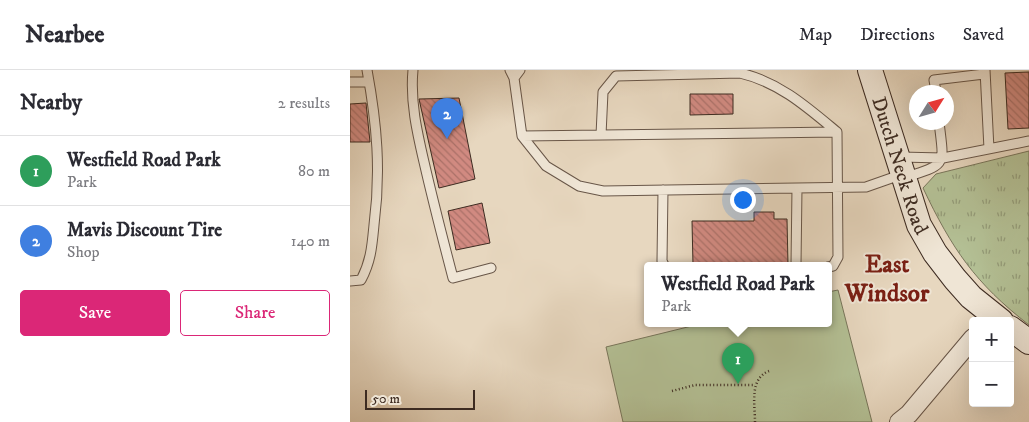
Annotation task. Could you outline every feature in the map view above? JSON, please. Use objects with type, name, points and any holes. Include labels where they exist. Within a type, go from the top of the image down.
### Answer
[{"type":"street","name":"Dutch Neck Road","points":[[870,70],[919,225],[935,253],[954,279],[994,317]]},
{"type":"street","name":"Dutch Neck Road","points":[[1014,332],[1029,342]]},
{"type":"street","points":[[900,422],[909,414],[969,343]]},
{"type":"lane","points":[[350,281],[361,280],[370,264],[379,186],[378,141],[367,70]]},
{"type":"lane","points":[[412,70],[417,129],[453,278],[491,268]]},
{"type":"lane","points":[[520,70],[512,74],[522,136],[546,166],[579,186],[603,191],[866,187],[901,169],[943,158],[1029,141]]},
{"type":"lane","points":[[935,85],[934,80],[984,71],[989,149]]},
{"type":"lane","points":[[600,135],[603,92],[616,76],[740,72],[759,77],[798,99],[837,132],[839,187],[838,257],[832,266]]},
{"type":"lane","points":[[350,82],[369,82]]},
{"type":"lane","points":[[901,169],[937,167],[943,158],[940,130]]},
{"type":"lane","points":[[522,136],[837,132]]},
{"type":"lane","points":[[796,262],[797,188]]},
{"type":"lane","points":[[662,262],[663,190]]},
{"type":"path","points":[[755,422],[755,385],[760,375],[769,371]]},
{"type":"path","points":[[672,391],[695,385],[755,385]]},
{"type":"green space","points":[[1029,151],[1029,325],[1010,310],[967,264],[944,229],[923,188],[936,174]]},
{"type":"green space","points":[[838,290],[872,422],[623,422],[606,347],[688,327],[832,327],[832,291]]},
{"type":"building","points":[[1029,72],[1029,128],[1008,129],[1005,73]]},
{"type":"building","points":[[690,94],[733,94],[733,114],[690,115]]},
{"type":"building","points":[[459,98],[475,179],[439,188],[419,99]]},
{"type":"building","points":[[366,103],[370,142],[350,142],[350,104]]},
{"type":"building","points":[[482,203],[490,243],[456,250],[448,211]]},
{"type":"building","points":[[754,212],[774,212],[774,219],[787,219],[788,262],[693,262],[692,221],[754,221]]},
{"type":"place","name":"Mavis Discount Tire","points":[[447,139]]},
{"type":"place","name":"Westfield Road Park","points":[[738,384]]},
{"type":"district","name":"East Windsor","points":[[887,278]]}]
